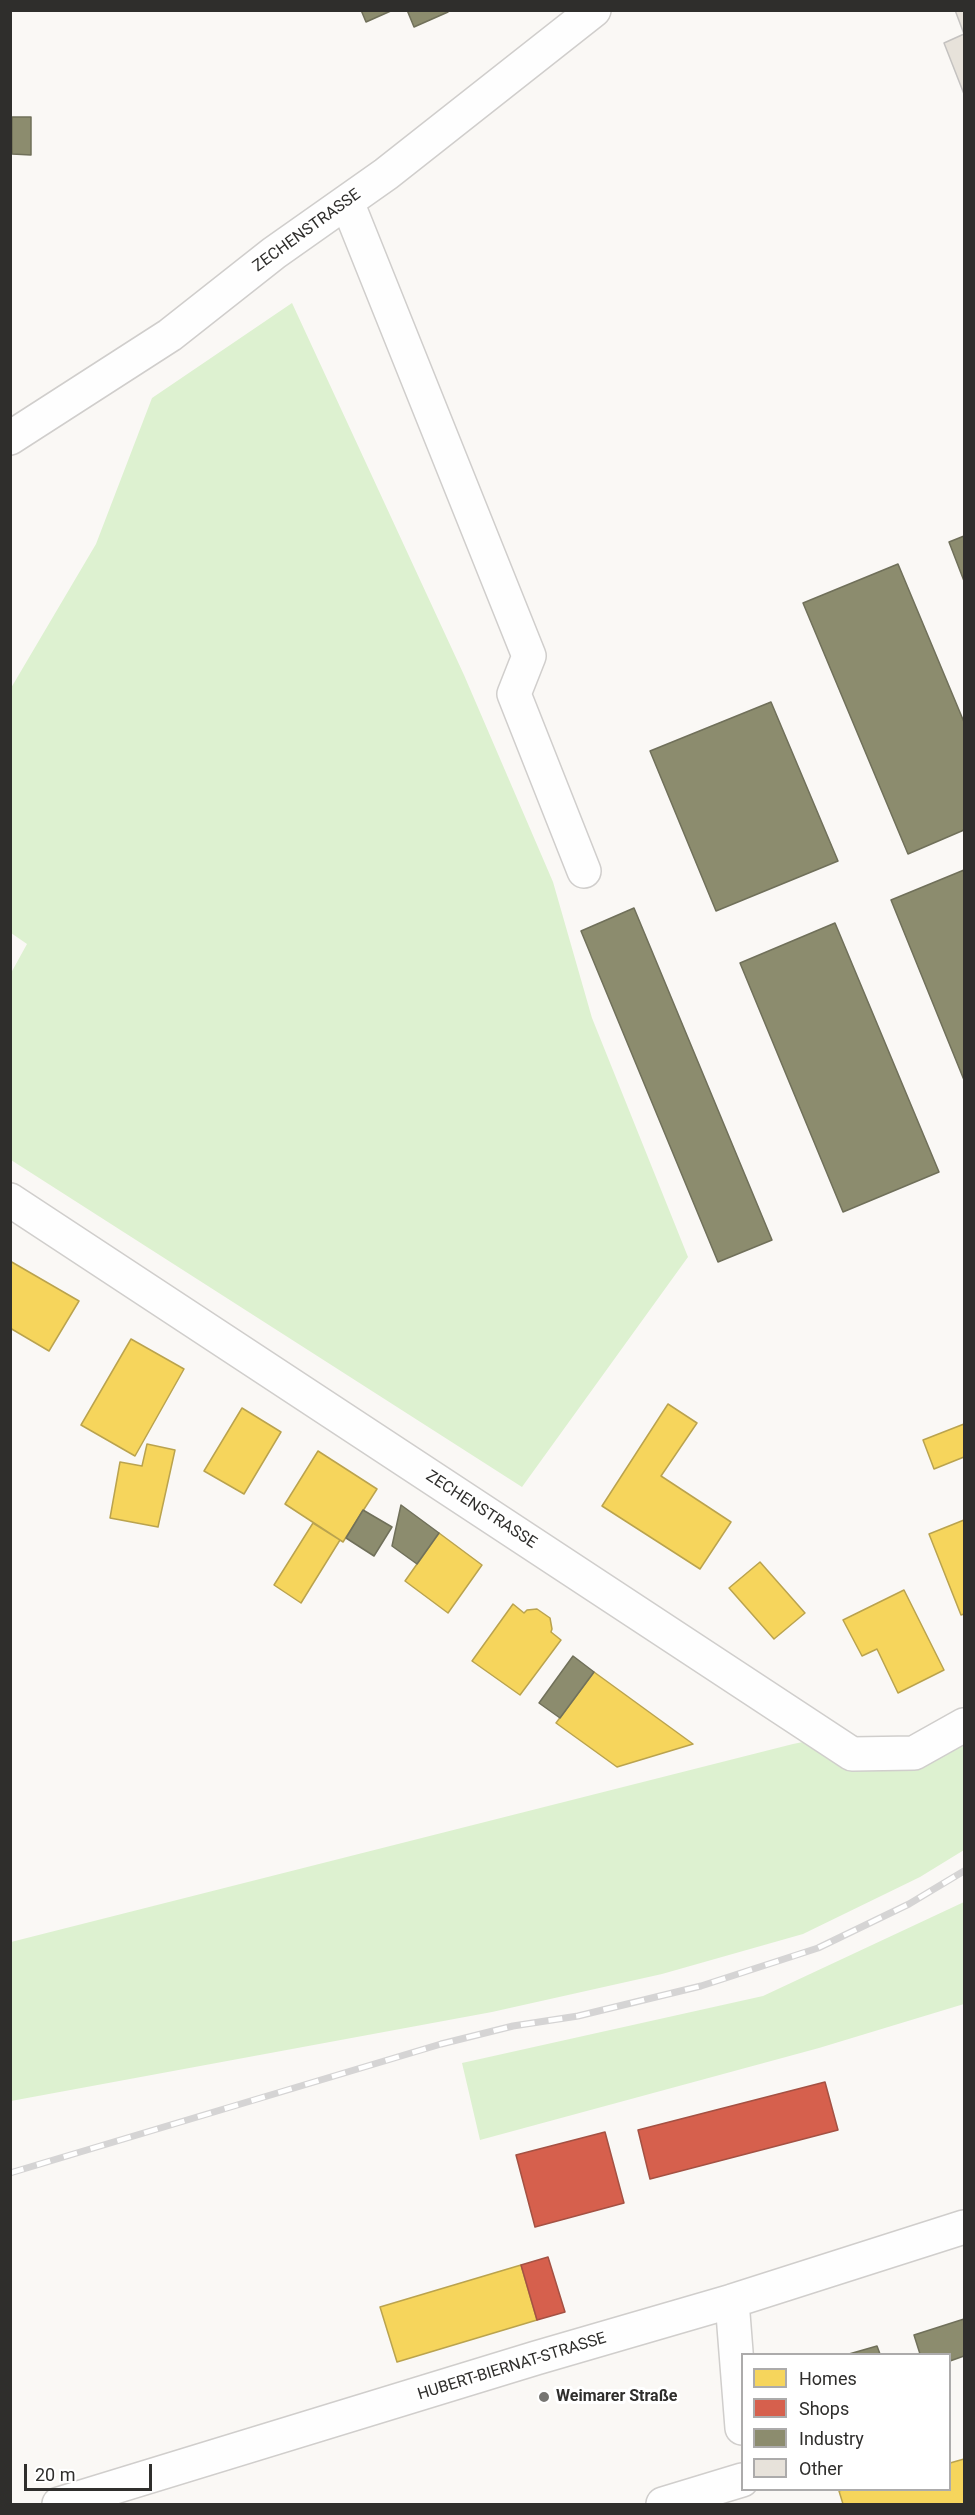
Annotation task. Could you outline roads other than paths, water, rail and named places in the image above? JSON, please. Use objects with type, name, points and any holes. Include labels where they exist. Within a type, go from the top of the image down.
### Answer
[{"type":"street","name":"ZECHENSTRASSE","points":[[10,438],[170,336],[274,253],[386,174],[594,10]]},
{"type":"street","points":[[347,202],[529,656],[514,694],[584,871]]},
{"type":"street","name":"ZECHENSTRASSE","points":[[10,1200],[852,1754],[914,1753],[964,1725]]},
{"type":"street","name":"HUBERT-BIERNAT-STRASSE","points":[[59,2505],[536,2358],[732,2301],[964,2227]]},
{"type":"street","points":[[732,2301],[741,2415]]},
{"type":"street","points":[[663,2505],[741,2480]]},
{"type":"railway","points":[[10,2173],[441,2044],[513,2026],[578,2016],[701,1986],[818,1948],[909,1904],[964,1871]]},
{"type":"place","name":"Weimarer Straße","points":[[544,2397]]}]
